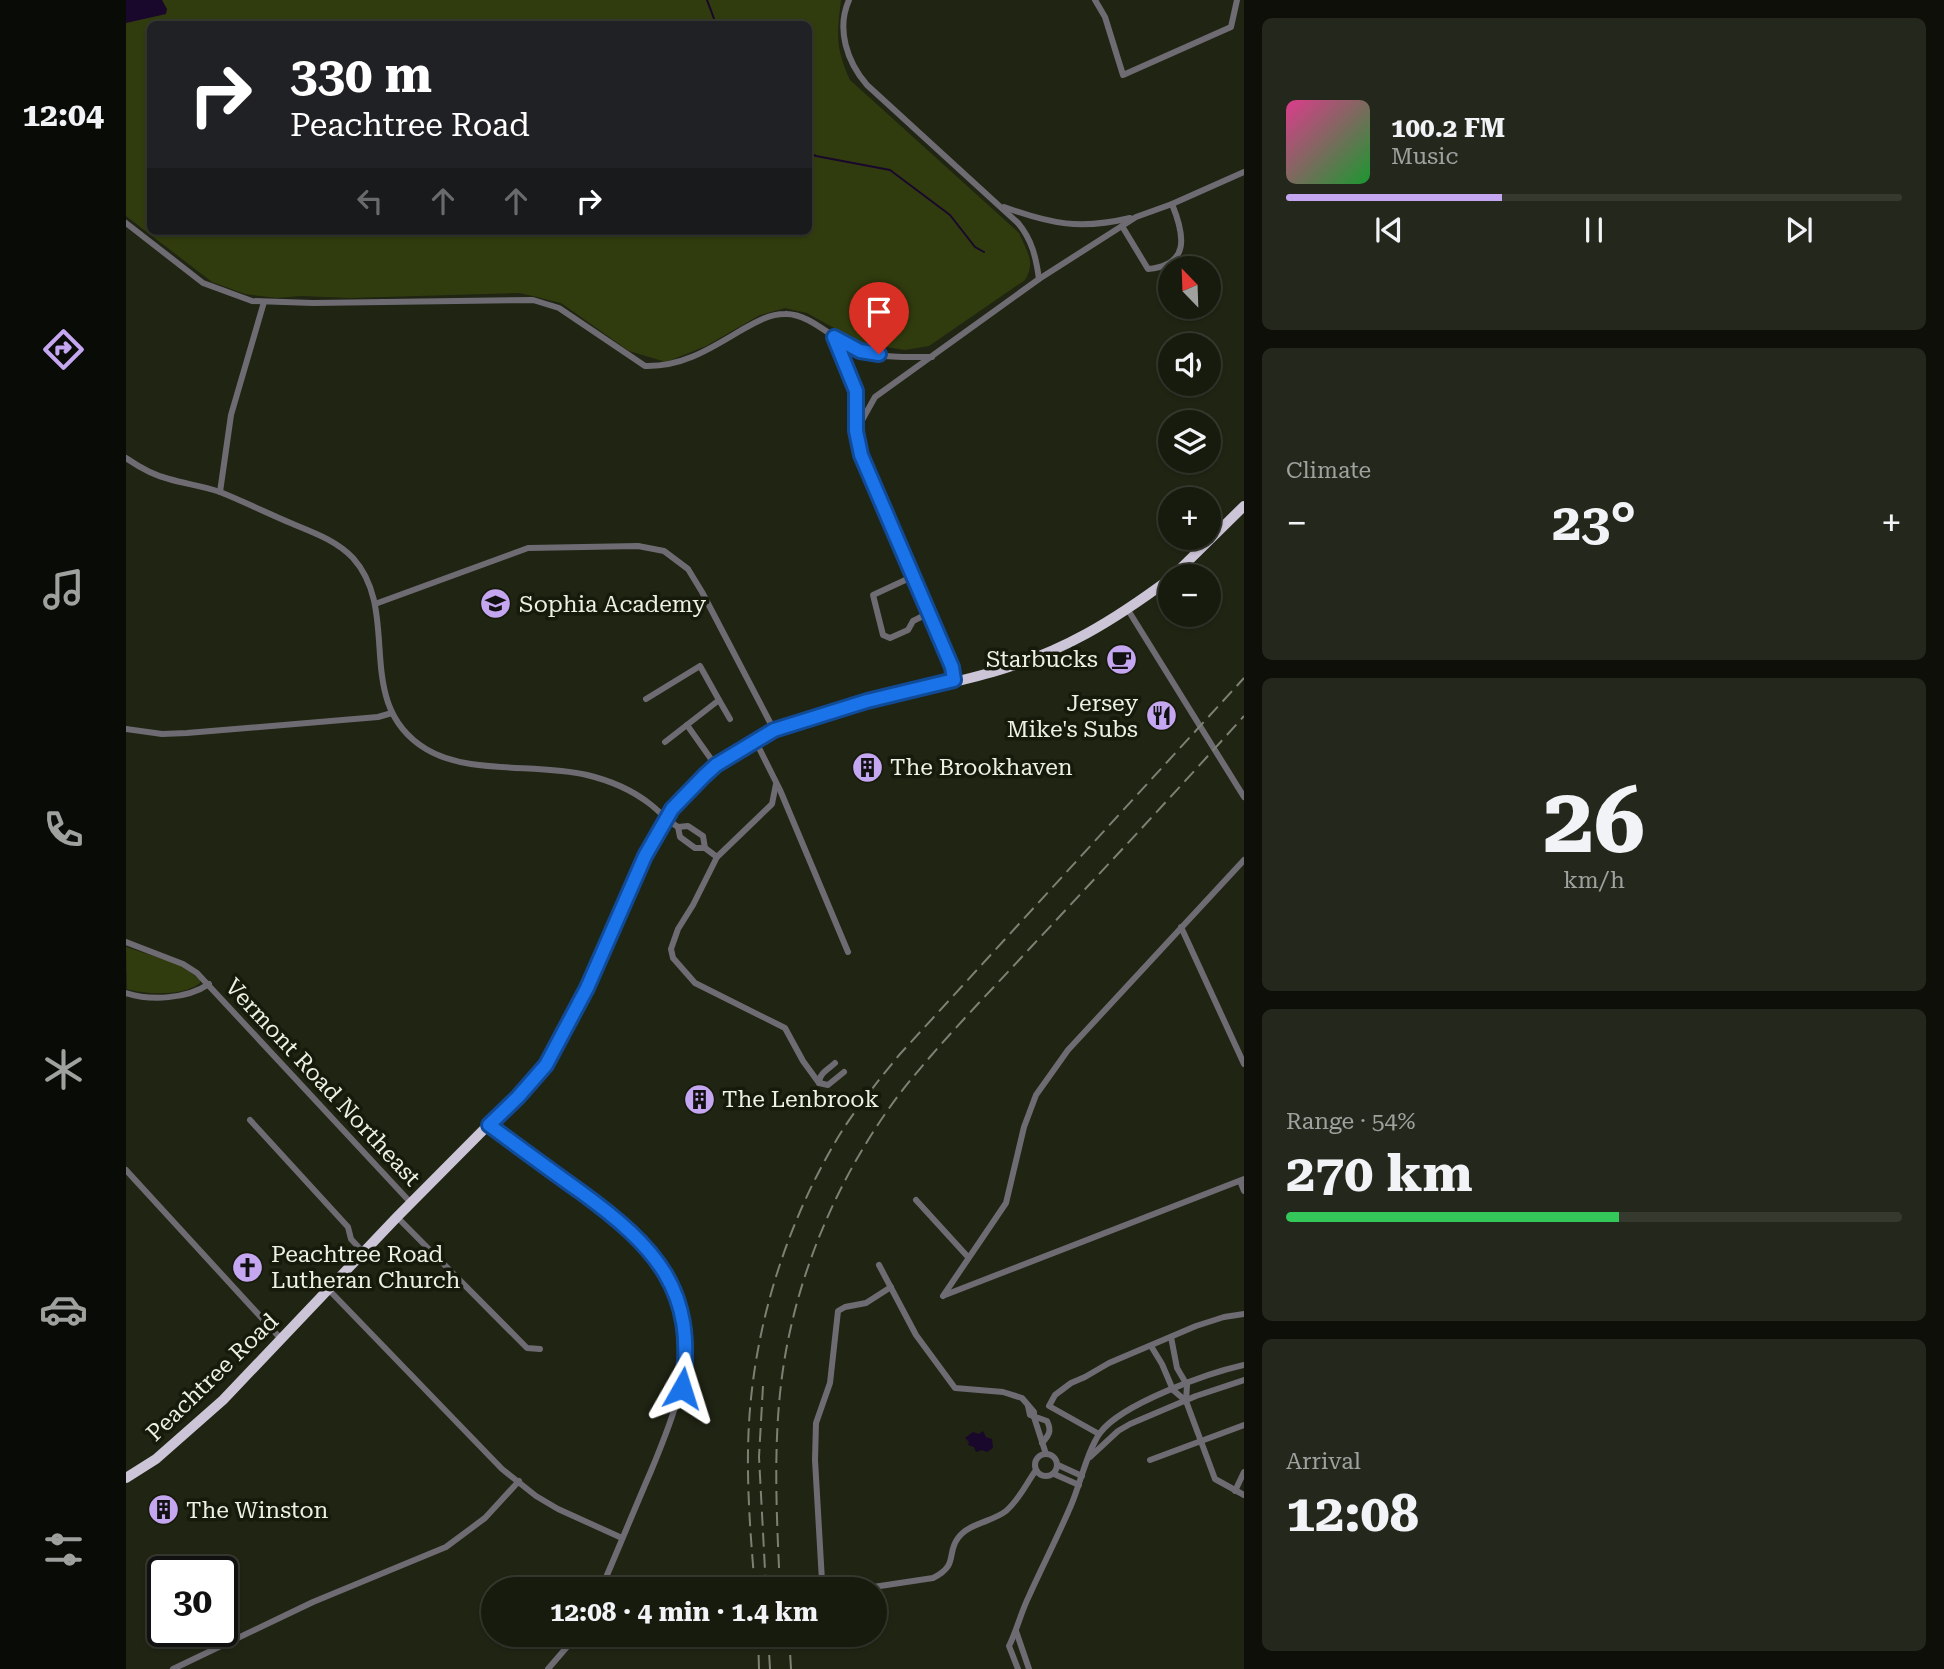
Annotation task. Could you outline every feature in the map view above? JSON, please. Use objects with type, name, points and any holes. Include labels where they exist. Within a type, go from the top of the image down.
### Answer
[{"type":"highway","name":"Peachtree Road","points":[[1185,564],[1244,506]]},
{"type":"highway","name":"Peachtree Road","points":[[126,1478],[156,1459],[223,1400],[363,1252],[539,1074],[587,988],[631,884],[666,819],[672,809],[716,765],[774,730],[867,701],[992,672],[1052,651],[1092,632],[1158,588]]},
{"type":"street","points":[[849,0],[844,10],[843,27],[856,73],[1018,223],[1030,240],[1036,256],[1039,279]]},
{"type":"street","points":[[1095,0],[1105,17],[1123,75],[1231,27],[1237,0]]},
{"type":"street","points":[[1002,207],[1027,216],[1074,225],[1102,225],[1136,217],[1172,204],[1244,172]]},
{"type":"street","points":[[1122,226],[1148,269],[1163,267],[1175,261],[1182,243],[1172,204]]},
{"type":"street","points":[[856,431],[875,397],[1039,279],[1136,217]]},
{"type":"street","points":[[126,223],[203,283],[241,298],[264,302],[533,300],[559,308],[645,366],[660,366],[698,355],[761,319],[789,313],[803,318],[860,351],[897,358],[932,357]]},
{"type":"street","points":[[220,492],[231,415],[264,302]]},
{"type":"street","points":[[834,337],[856,391],[856,431],[861,455],[952,667],[954,680]]},
{"type":"street","points":[[126,458],[167,479],[220,492],[338,546],[362,570],[370,586],[375,604],[381,682],[392,713],[413,740],[441,757],[469,763],[560,770],[591,776],[631,792],[678,827],[688,826],[703,836],[705,848]]},
{"type":"street","points":[[375,604],[528,548],[638,546],[664,551],[688,569],[774,730]]},
{"type":"street","points":[[914,576],[873,595],[883,635],[890,638],[908,630],[913,621],[929,613]]},
{"type":"street","points":[[1128,610],[1244,797]]},
{"type":"street","points":[[646,699],[700,666],[730,719]]},
{"type":"street","points":[[665,742],[719,700]]},
{"type":"street","points":[[126,729],[162,734],[187,733],[378,717],[392,713]]},
{"type":"street","points":[[687,725],[716,765]]},
{"type":"street","points":[[755,740],[849,952]]},
{"type":"street","points":[[776,784],[772,804],[717,857],[678,929],[671,949],[673,958],[695,984],[785,1027],[803,1061],[819,1083],[828,1085],[844,1072]]},
{"type":"street","points":[[678,827],[680,837],[695,848],[705,848],[717,857]]},
{"type":"street","points":[[1244,860],[1051,1072],[1036,1095],[1024,1127],[1006,1203],[943,1296],[1242,1180],[1244,1191]]},
{"type":"street","points":[[1181,927],[1244,1064]]},
{"type":"street","name":"Vermont Road Northeast","points":[[126,942],[183,964],[209,984],[411,1203]]},
{"type":"street","name":"Vermont Road Northeast","points":[[126,993],[143,998],[156,998],[185,994],[209,984]]},
{"type":"street","points":[[819,1083],[819,1078],[835,1063]]},
{"type":"street","points":[[829,1068],[838,1078]]},
{"type":"street","points":[[250,1119],[348,1227],[351,1239],[363,1252]]},
{"type":"street","points":[[489,1125],[635,1234],[662,1266],[678,1301],[686,1345],[682,1388],[671,1422],[606,1577]]},
{"type":"street","points":[[126,1170],[281,1339]]},
{"type":"street","points":[[916,1200],[968,1257]]},
{"type":"street","points":[[397,1217],[527,1348],[540,1349]]},
{"type":"street","points":[[879,1265],[916,1335],[955,1388],[1003,1392],[1022,1398],[1034,1412],[1046,1454],[1055,1458],[1058,1465],[1082,1476]]},
{"type":"street","points":[[822,1577],[816,1423],[830,1383],[838,1311],[866,1303],[891,1287]]},
{"type":"street","points":[[328,1289],[480,1447],[536,1496],[622,1538]]},
{"type":"street","points":[[1098,1434],[1049,1406],[1055,1395],[1070,1383],[1109,1363],[1224,1317],[1244,1314]]},
{"type":"street","points":[[1171,1337],[1176,1364],[1186,1385],[1186,1401],[1215,1479],[1244,1496]]},
{"type":"street","points":[[1151,1346],[1173,1390],[1186,1401]]},
{"type":"street","points":[[1018,1669],[1009,1646],[1079,1485],[1098,1434],[1123,1412],[1223,1370],[1244,1365]]},
{"type":"street","points":[[1089,1458],[1118,1431],[1130,1424],[1244,1380]]},
{"type":"street","points":[[1034,1417],[1046,1421],[1049,1427],[1049,1434],[1042,1443]]},
{"type":"street","points":[[1150,1460],[1244,1425]]},
{"type":"street","points":[[887,1585],[933,1578],[942,1573],[951,1561],[958,1537],[968,1529],[1005,1511],[1017,1500],[1036,1470],[1037,1459],[1046,1454]]},
{"type":"street","points":[[1054,1474],[1058,1465]]},
{"type":"street","points":[[1036,1470],[1044,1476],[1054,1474],[1079,1485]]},
{"type":"street","points":[[1235,1491],[1244,1472]]},
{"type":"street","points":[[173,1669],[313,1602],[446,1546],[485,1518],[519,1481]]},
{"type":"street","points":[[1016,1631],[1030,1669]]},
{"type":"street","points":[[548,1669],[567,1647]]},
{"type":"green space","points":[[126,0],[841,0],[838,41],[850,80],[1019,233],[1029,257],[1030,268],[1025,280],[929,346],[905,350],[861,343],[807,313],[785,308],[760,315],[706,346],[666,362],[629,351],[561,303],[520,293],[350,298],[277,298],[245,294],[212,282],[151,235],[812,235],[812,21],[147,21],[147,232],[126,216]]},
{"type":"green space","points":[[126,947],[181,965],[200,980],[200,983],[185,990],[165,993],[127,989]]},
{"type":"shaded area","points":[[126,0],[162,0],[167,9],[166,14],[126,23]]},
{"type":"shaded area","points":[[983,1431],[986,1437],[992,1439],[993,1448],[987,1452],[976,1452],[965,1438],[973,1432],[979,1434]]},
{"type":"waterway","points":[[707,0],[715,21]]},
{"type":"waterway","points":[[812,154],[890,170],[950,215],[975,247],[984,252]]},
{"type":"railway","points":[[754,1577],[748,1477],[754,1373],[778,1269],[790,1235],[820,1170],[851,1117],[900,1054],[1244,678]]},
{"type":"railway","points":[[779,1577],[776,1459],[784,1363],[808,1267],[819,1236],[848,1176],[882,1119],[932,1054],[1244,716]]},
{"type":"railway","points":[[763,1386],[759,1457],[765,1577]]},
{"type":"railway","points":[[758,1647],[759,1669]]},
{"type":"railway","points":[[769,1647],[770,1669]]},
{"type":"railway","points":[[790,1647],[791,1669]]},
{"type":"place","name":"Sophia Academy","points":[[496,604]]},
{"type":"place","name":"Starbucks","points":[[1121,659]]},
{"type":"place","name":"Jersey Mike's Subs","points":[[1161,716]]},
{"type":"place","name":"The Brookhaven","points":[[867,767]]},
{"type":"place","name":"The Lenbrook","points":[[699,1099]]},
{"type":"place","name":"Peachtree Road Lutheran Church","points":[[248,1267]]},
{"type":"place","name":"The Winston","points":[[163,1510]]},
{"type":"route","points":[[682,1388],[686,1367],[684,1323],[678,1301],[662,1266],[635,1234],[489,1125],[546,1065],[587,988],[645,856],[672,809],[704,776],[716,765],[774,730],[867,701],[954,680],[952,667],[917,582],[861,455],[856,431],[856,391],[834,337],[860,351],[879,354]]}]
